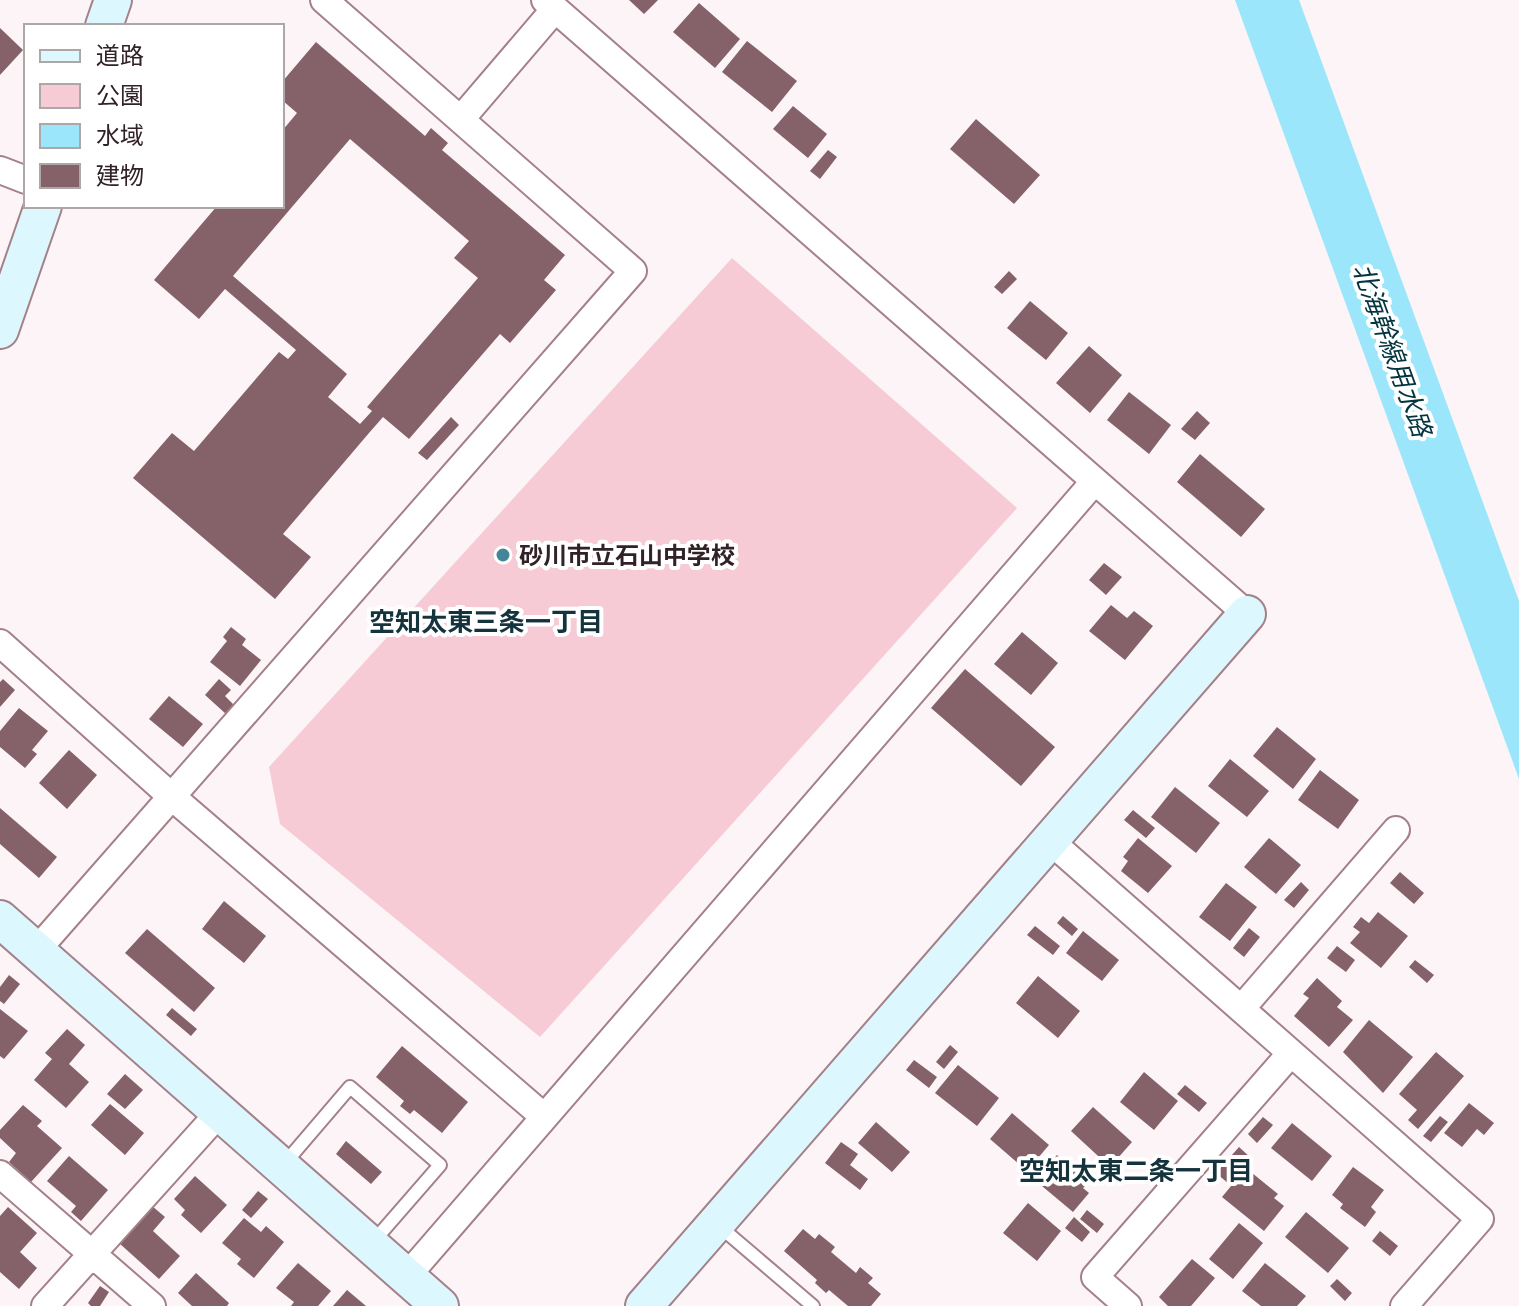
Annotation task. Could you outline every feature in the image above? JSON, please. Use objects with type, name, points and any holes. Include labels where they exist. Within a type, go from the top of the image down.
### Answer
[{"type":"street","points":[[105,24],[113,0]]},
{"type":"street","points":[[36,951],[633,271],[324,0]]},
{"type":"street","points":[[461,119],[550,5],[1247,614],[647,1305]]},
{"type":"street","points":[[0,170],[24,179]]},
{"type":"street","points":[[0,330],[42,208]]},
{"type":"street","points":[[407,1276],[542,1115],[1094,482]]},
{"type":"street","points":[[0,643],[171,796],[542,1115]]},
{"type":"street","points":[[1241,1009],[1396,830]]},
{"type":"street","points":[[1049,840],[1480,1219],[1404,1306]]},
{"type":"street","points":[[0,919],[440,1306]]},
{"type":"street","points":[[1128,1306],[1095,1277],[1291,1053]]},
{"type":"street","points":[[45,1306],[219,1113]]},
{"type":"street","points":[[0,1174],[152,1306]]},
{"type":"lane","points":[[282,1167],[350,1087],[440,1165],[371,1245]]},
{"type":"lane","points":[[716,1223],[813,1306]]},
{"type":"green space","points":[[732,258],[1017,508],[540,1037],[280,824],[269,767]]},
{"type":"water","name":"北海幹線用水路","points":[[1235,0],[1299,0],[1519,601],[1519,779]]},
{"type":"building","points":[[629,0],[658,0],[644,14]]},
{"type":"building","points":[[699,3],[740,39],[715,68],[673,32]]},
{"type":"building","points":[[0,28],[23,50],[0,75]]},
{"type":"building","points":[[747,41],[797,81],[772,112],[722,72]]},
{"type":"building","points":[[316,42],[425,136],[431,128],[448,143],[442,150],[565,255],[544,280],[556,290],[510,343],[500,334],[409,439],[383,417],[283,534],[311,557],[275,599],[133,478],[172,433],[194,451],[279,352],[288,359],[296,350],[225,289],[199,319],[154,280],[215,208],[284,208],[284,129],[297,113],[284,102],[284,80]],"holes":[[[350,139],[469,241],[454,258],[478,278],[367,407],[372,411],[360,424],[328,397],[347,374],[233,276]]]},
{"type":"building","points":[[793,106],[827,134],[808,158],[773,129]]},
{"type":"building","points":[[976,119],[1040,175],[1014,204],[950,149]]},
{"type":"building","points":[[828,150],[837,157],[820,179],[810,171]]},
{"type":"building","points":[[1009,271],[1017,279],[1002,294],[994,287]]},
{"type":"building","points":[[1030,301],[1068,333],[1046,360],[1007,328]]},
{"type":"building","points":[[1089,346],[1122,375],[1090,413],[1056,383]]},
{"type":"building","points":[[1129,392],[1171,425],[1149,454],[1107,420]]},
{"type":"building","points":[[1197,411],[1210,423],[1195,440],[1181,429]]},
{"type":"building","points":[[451,417],[459,425],[427,460],[418,453]]},
{"type":"building","points":[[1200,454],[1265,509],[1241,537],[1177,482]]},
{"type":"building","points":[[1104,563],[1122,577],[1106,595],[1089,580]]},
{"type":"building","points":[[1111,605],[1127,618],[1134,611],[1153,626],[1125,660],[1089,631]]},
{"type":"building","points":[[231,627],[246,639],[242,645],[261,660],[240,686],[210,662],[227,641],[223,637]]},
{"type":"building","points":[[1022,632],[1058,663],[1031,695],[994,664]]},
{"type":"building","points":[[965,669],[1055,747],[1021,786],[931,708]]},
{"type":"building","points":[[3,679],[15,690],[0,707],[0,682]]},
{"type":"building","points":[[219,679],[231,690],[225,696],[234,705],[226,714],[205,695]]},
{"type":"building","points":[[169,696],[203,724],[183,747],[149,719]]},
{"type":"building","points":[[19,708],[48,731],[32,750],[37,754],[25,768],[0,747],[0,731]]},
{"type":"building","points":[[1277,727],[1316,759],[1293,789],[1253,756]]},
{"type":"building","points":[[69,750],[97,775],[67,809],[39,783]]},
{"type":"building","points":[[1230,759],[1269,791],[1247,817],[1208,786]]},
{"type":"building","points":[[1320,770],[1359,800],[1338,829],[1298,800]]},
{"type":"building","points":[[1175,787],[1220,823],[1196,853],[1151,817]]},
{"type":"building","points":[[0,808],[57,857],[39,878],[0,844]]},
{"type":"building","points":[[1133,810],[1155,828],[1146,838],[1124,820]]},
{"type":"building","points":[[1138,838],[1172,866],[1148,893],[1121,871],[1128,861],[1123,857]]},
{"type":"building","points":[[1269,838],[1301,865],[1276,894],[1244,867]]},
{"type":"building","points":[[1400,872],[1424,893],[1414,904],[1390,883]]},
{"type":"building","points":[[1301,882],[1309,890],[1294,908],[1284,900]]},
{"type":"building","points":[[1226,883],[1257,907],[1230,941],[1199,917]]},
{"type":"building","points":[[224,901],[266,936],[244,963],[202,929]]},
{"type":"building","points":[[1378,912],[1408,936],[1381,968],[1350,943],[1360,932],[1353,927],[1361,917],[1369,923]]},
{"type":"building","points":[[1063,916],[1078,929],[1072,936],[1057,923]]},
{"type":"building","points":[[1035,926],[1060,946],[1053,955],[1027,935]]},
{"type":"building","points":[[1249,928],[1260,937],[1244,957],[1233,948]]},
{"type":"building","points":[[147,929],[215,988],[194,1012],[125,953]]},
{"type":"building","points":[[1083,931],[1119,960],[1102,981],[1066,953]]},
{"type":"building","points":[[1337,946],[1355,960],[1346,972],[1327,958]]},
{"type":"building","points":[[1415,960],[1434,975],[1427,983],[1409,967]]},
{"type":"building","points":[[9,975],[20,984],[4,1004],[0,1001],[0,987]]},
{"type":"building","points":[[1038,976],[1080,1011],[1058,1038],[1016,1003]]},
{"type":"building","points":[[1317,978],[1342,1001],[1337,1007],[1353,1020],[1329,1047],[1294,1016],[1309,998],[1303,994]]},
{"type":"building","points":[[172,1008],[197,1029],[191,1036],[166,1015]]},
{"type":"building","points":[[0,1009],[28,1031],[4,1059],[0,1056]]},
{"type":"building","points":[[1369,1020],[1413,1057],[1383,1093],[1343,1052]]},
{"type":"building","points":[[67,1029],[85,1045],[69,1064],[89,1082],[66,1108],[34,1080],[52,1059],[45,1053]]},
{"type":"building","points":[[950,1045],[958,1052],[944,1069],[936,1062]]},
{"type":"building","points":[[402,1046],[468,1102],[442,1133],[414,1110],[410,1114],[400,1106],[404,1101],[376,1077]]},
{"type":"building","points":[[1436,1052],[1464,1076],[1418,1129],[1408,1120],[1417,1110],[1399,1094]]},
{"type":"building","points":[[914,1060],[937,1077],[929,1088],[906,1070]]},
{"type":"building","points":[[958,1065],[999,1098],[977,1126],[935,1093]]},
{"type":"building","points":[[1144,1072],[1178,1101],[1154,1130],[1120,1102]]},
{"type":"building","points":[[125,1074],[143,1090],[125,1109],[107,1094]]},
{"type":"building","points":[[1185,1085],[1207,1103],[1199,1112],[1177,1094]]},
{"type":"building","points":[[1469,1103],[1494,1123],[1484,1135],[1477,1129],[1462,1147],[1444,1133]]},
{"type":"building","points":[[110,1104],[144,1133],[125,1155],[91,1125]]},
{"type":"building","points":[[23,1105],[42,1121],[37,1126],[62,1148],[31,1182],[9,1162],[16,1153],[0,1138],[0,1130]]},
{"type":"building","points":[[1093,1107],[1132,1142],[1110,1167],[1071,1131]]},
{"type":"building","points":[[1012,1113],[1049,1145],[1027,1171],[990,1139]]},
{"type":"building","points":[[1440,1116],[1448,1122],[1431,1142],[1423,1136]]},
{"type":"building","points":[[1263,1117],[1273,1125],[1257,1143],[1248,1134]]},
{"type":"building","points":[[876,1122],[910,1152],[892,1172],[858,1143]]},
{"type":"building","points":[[1292,1123],[1332,1156],[1312,1181],[1271,1148]]},
{"type":"building","points":[[346,1141],[382,1172],[371,1184],[336,1154]]},
{"type":"building","points":[[841,1142],[858,1154],[850,1165],[868,1179],[860,1190],[825,1163]]},
{"type":"building","points":[[1239,1147],[1251,1158],[1229,1184],[1216,1173]]},
{"type":"building","points":[[1057,1155],[1089,1182],[1083,1188],[1089,1193],[1073,1212],[1036,1181]]},
{"type":"building","points":[[69,1156],[108,1190],[81,1221],[71,1212],[76,1206],[47,1181]]},
{"type":"building","points":[[1353,1167],[1384,1190],[1371,1207],[1376,1212],[1365,1227],[1340,1208],[1343,1204],[1332,1195]]},
{"type":"building","points":[[1246,1168],[1278,1194],[1274,1198],[1284,1206],[1264,1231],[1222,1197]]},
{"type":"building","points":[[195,1176],[227,1205],[201,1233],[181,1215],[185,1210],[174,1199]]},
{"type":"building","points":[[258,1191],[268,1199],[251,1218],[242,1210]]},
{"type":"building","points":[[1028,1203],[1061,1231],[1037,1261],[1003,1233]]},
{"type":"building","points":[[152,1206],[165,1217],[153,1231],[180,1256],[159,1279],[119,1243]]},
{"type":"building","points":[[8,1207],[37,1233],[20,1252],[37,1268],[19,1289],[0,1272],[0,1216]]},
{"type":"building","points":[[1087,1210],[1104,1224],[1097,1233],[1080,1219]]},
{"type":"building","points":[[1306,1212],[1349,1248],[1328,1273],[1285,1237]]},
{"type":"building","points":[[1074,1217],[1090,1232],[1082,1242],[1065,1228]]},
{"type":"building","points":[[244,1218],[261,1232],[266,1226],[284,1242],[254,1278],[237,1264],[241,1259],[222,1243]]},
{"type":"building","points":[[1239,1223],[1263,1243],[1233,1279],[1209,1259]]},
{"type":"building","points":[[803,1229],[815,1239],[819,1234],[835,1247],[831,1252],[856,1273],[860,1267],[873,1278],[868,1283],[881,1294],[871,1306],[848,1306],[829,1290],[826,1293],[815,1283],[817,1280],[784,1251]]},
{"type":"building","points":[[1380,1231],[1398,1246],[1390,1256],[1372,1241]]},
{"type":"building","points":[[1192,1259],[1215,1278],[1191,1306],[1168,1306],[1159,1297]]},
{"type":"building","points":[[298,1263],[331,1291],[318,1306],[291,1306],[294,1302],[276,1288]]},
{"type":"building","points":[[1265,1263],[1306,1296],[1297,1306],[1261,1306],[1242,1291]]},
{"type":"building","points":[[196,1273],[229,1303],[227,1306],[192,1306],[178,1293]]},
{"type":"building","points":[[1337,1279],[1352,1293],[1345,1301],[1330,1286]]},
{"type":"building","points":[[100,1286],[109,1292],[100,1306],[91,1306],[88,1303]]},
{"type":"building","points":[[347,1290],[366,1306],[333,1306]]},
{"type":"place","name":"砂川市立石山中学校","points":[[503,555]]},
{"type":"district","name":"空知太東三条一丁目","points":[[486,622]]},
{"type":"district","name":"空知太東二条一丁目","points":[[1136,1171]]}]
